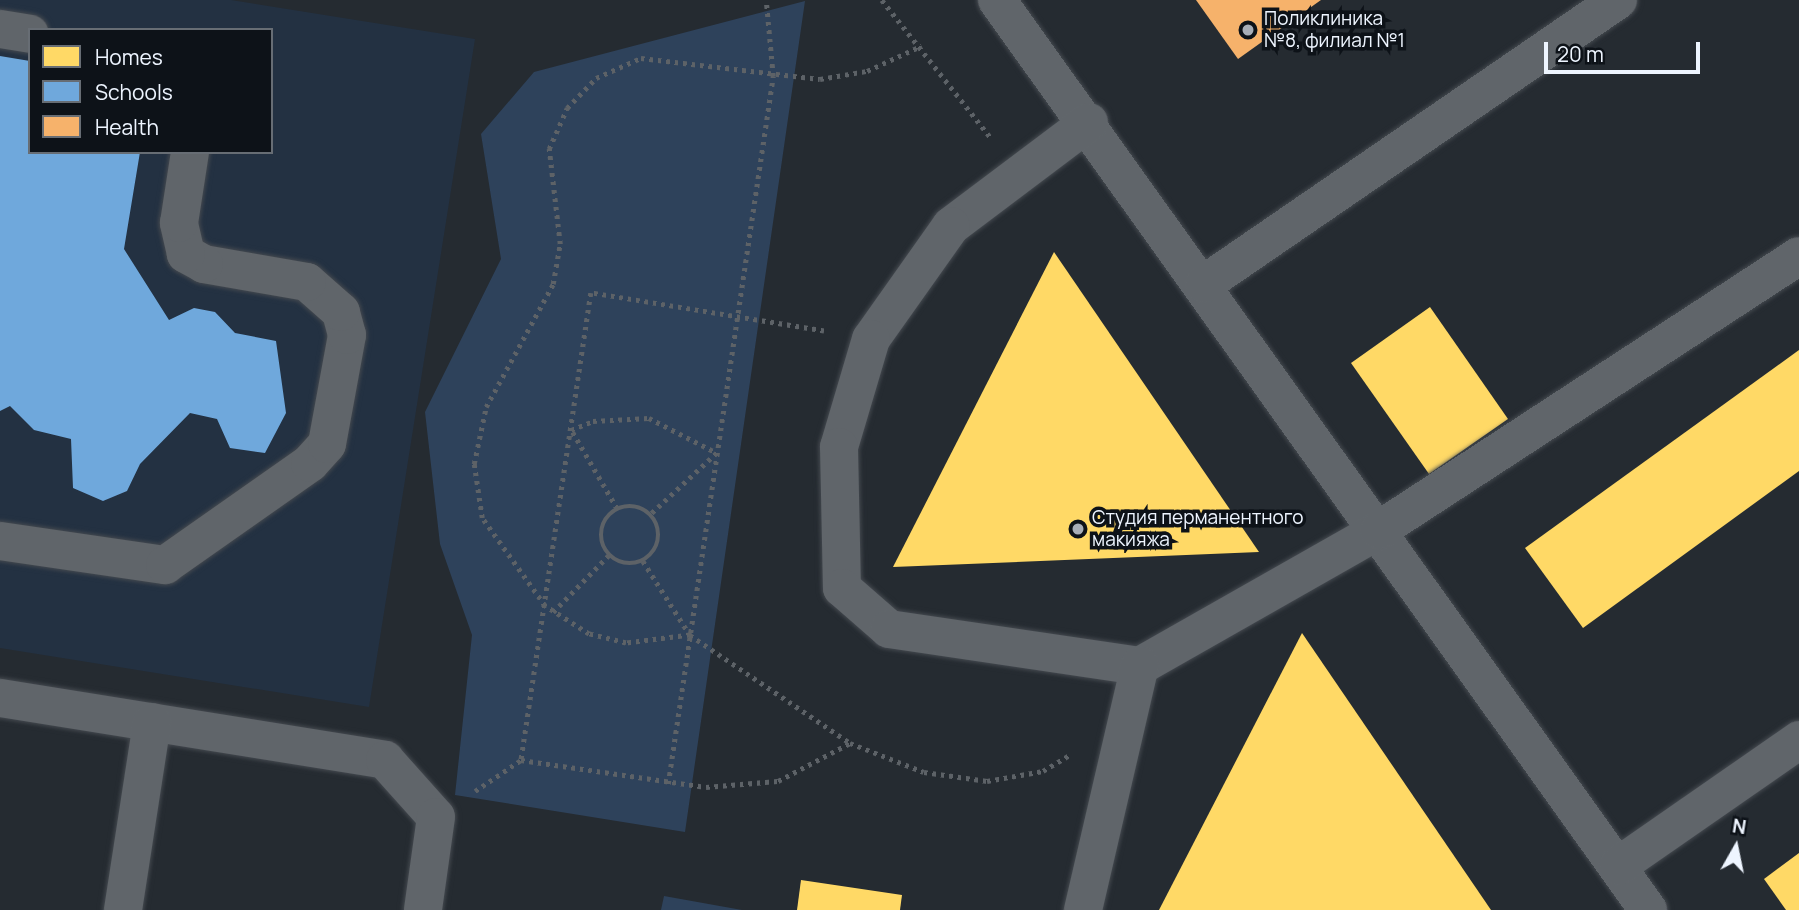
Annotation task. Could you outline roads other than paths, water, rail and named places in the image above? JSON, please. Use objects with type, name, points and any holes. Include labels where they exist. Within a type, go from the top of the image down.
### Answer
[{"type":"lane","points":[[997,0],[1089,122],[1648,910]]},
{"type":"lane","points":[[1204,284],[1618,0]]},
{"type":"lane","points":[[0,29],[28,34]]},
{"type":"lane","points":[[1089,122],[951,226],[870,339],[839,447],[842,588],[889,629],[1140,666],[1379,530],[1799,256]]},
{"type":"lane","points":[[0,541],[164,565],[310,463],[327,444],[347,335],[341,312],[307,282],[204,264],[186,254],[179,223],[190,154]]},
{"type":"lane","points":[[1083,910],[1140,666]]},
{"type":"lane","points":[[0,698],[385,760],[436,817],[423,910]]},
{"type":"lane","points":[[123,910],[152,722]]},
{"type":"lane","points":[[1618,866],[1799,740]]},
{"type":"place","name":"Поликлиника №8, филиал №1","points":[[1248,30]]},
{"type":"place","name":"Студия перманентного макияжа","points":[[1078,529]]}]
